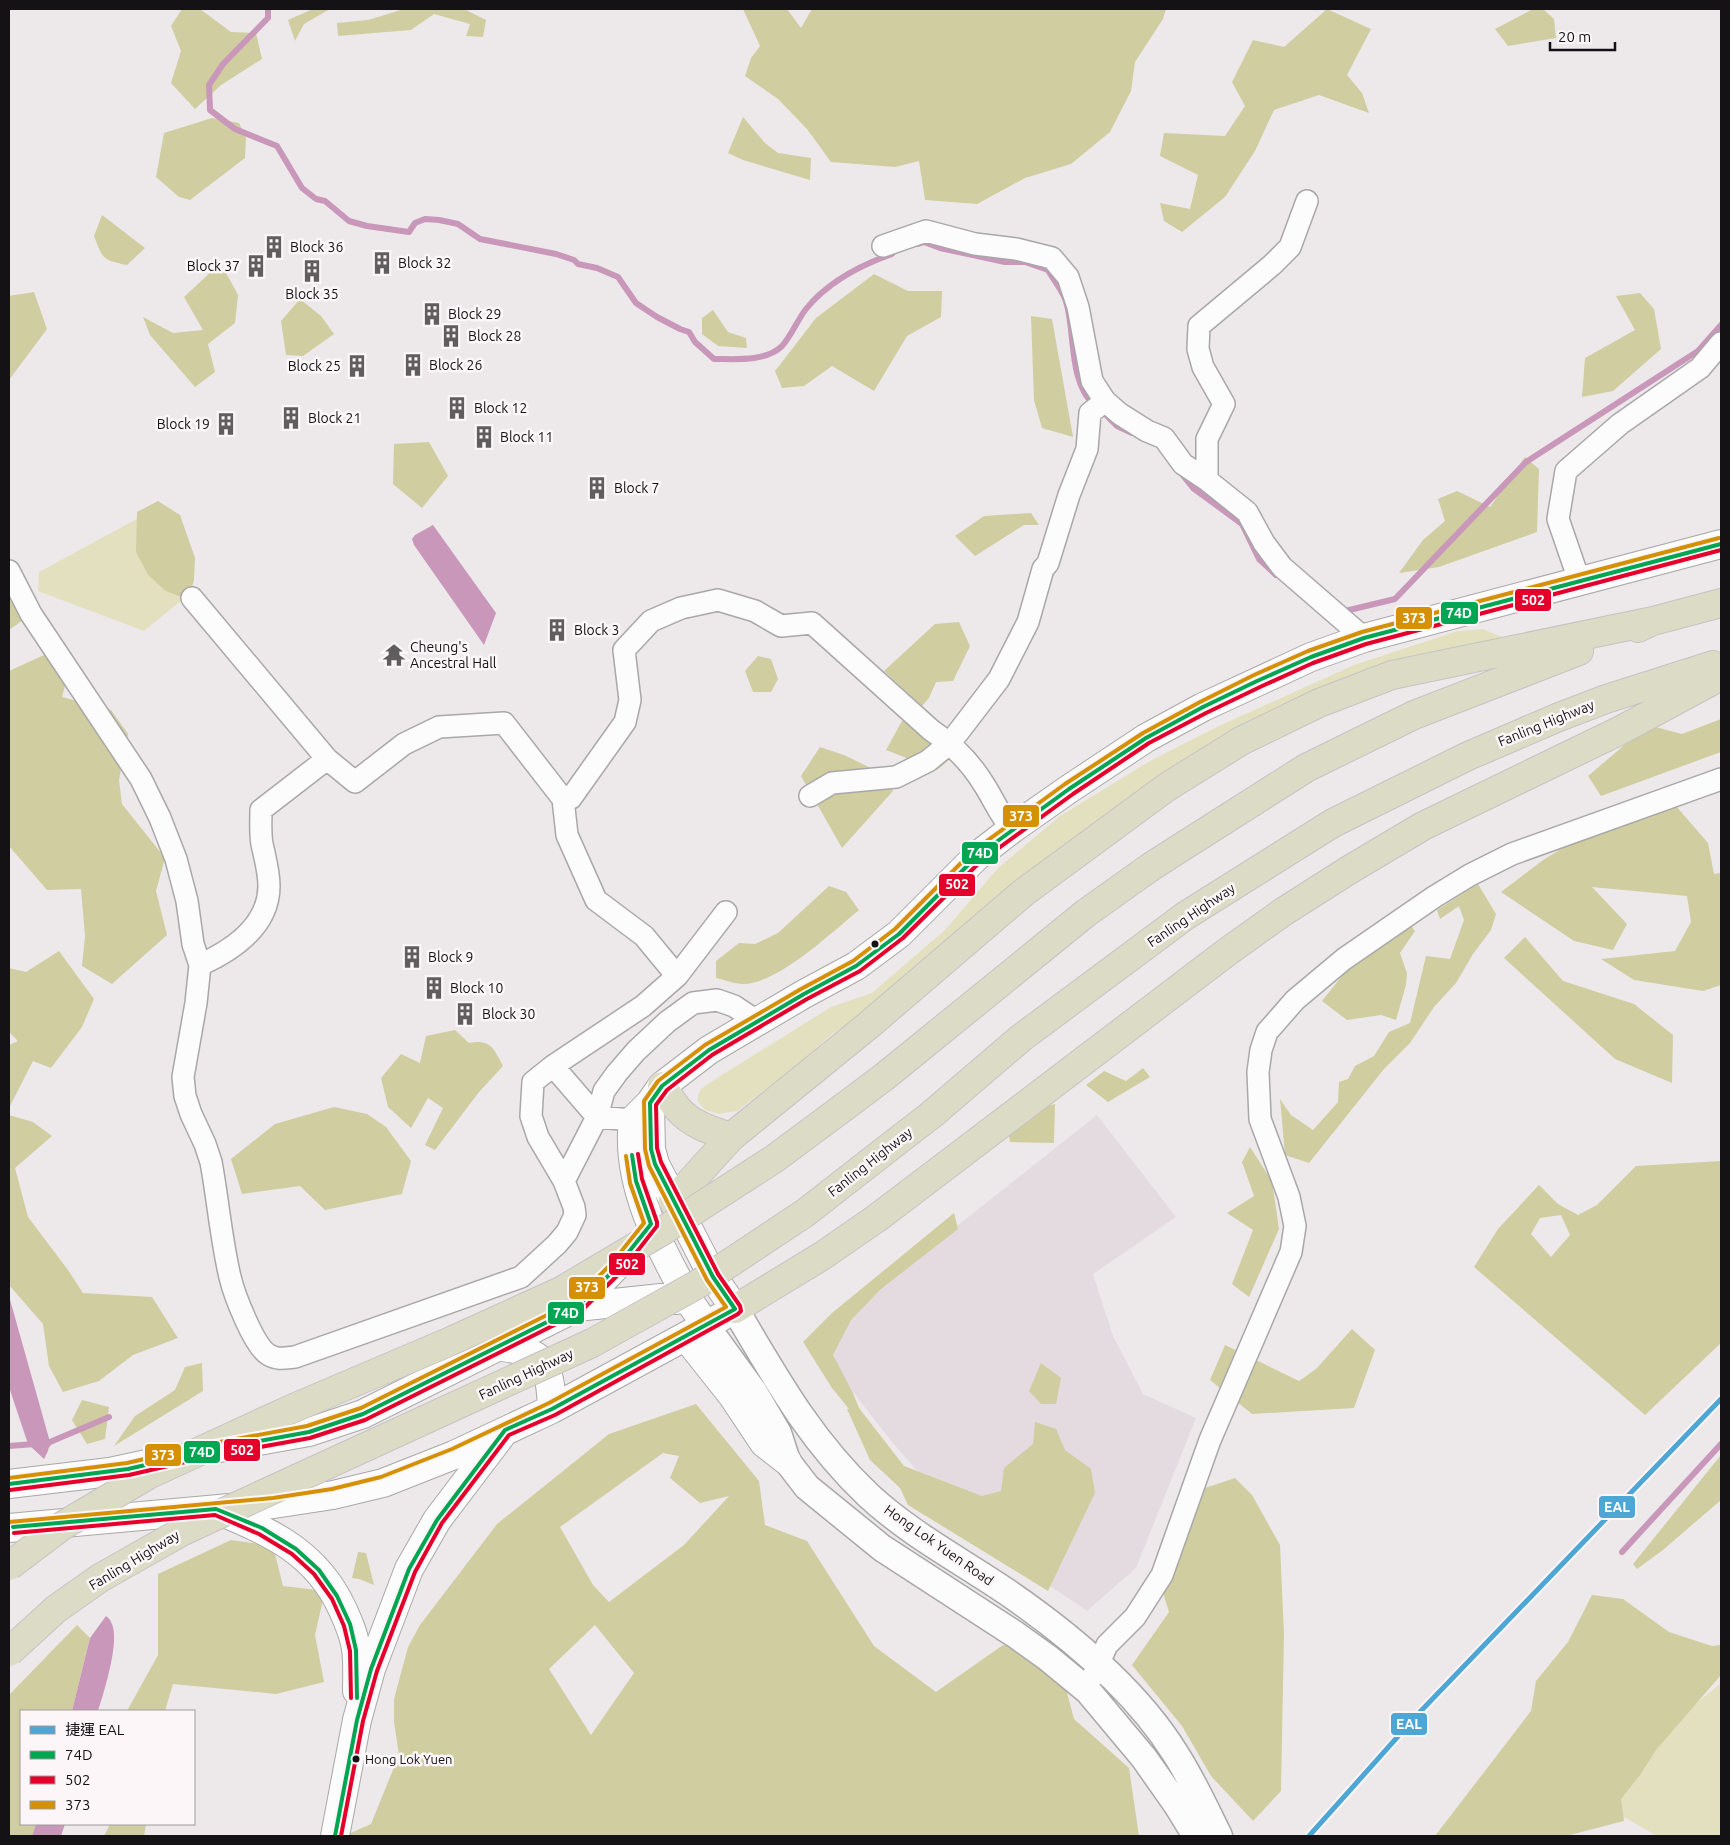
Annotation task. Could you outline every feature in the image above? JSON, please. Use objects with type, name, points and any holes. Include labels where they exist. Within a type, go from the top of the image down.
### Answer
[{"type":"highway","points":[[673,1201],[731,1137],[870,1024],[1023,893],[1167,786],[1241,741],[1319,703],[1392,675],[1653,621],[1721,603]]},
{"type":"highway","points":[[9,1566],[62,1526],[148,1475],[289,1410],[451,1342],[561,1291],[664,1230],[766,1164],[844,1107],[1101,903],[1152,866],[1306,768],[1414,715],[1653,621]]},
{"type":"highway","name":"Fanling Highway","points":[[9,1652],[56,1609],[100,1578],[182,1531],[592,1343],[698,1284],[805,1213],[931,1114],[1020,1038],[1178,922],[1334,823],[1460,760],[1559,717],[1606,699],[1721,662]]},
{"type":"highway","points":[[735,1309],[822,1256],[877,1218],[1219,958],[1283,912],[1423,826],[1622,730],[1721,676]]},
{"type":"highway","points":[[649,1103],[678,1110],[704,1128],[731,1137]]},
{"type":"main road","points":[[787,1461],[764,1443],[732,1395],[696,1331],[690,1301],[652,1224],[636,1181],[631,1149],[649,1103],[709,1050],[856,966],[900,934],[977,856],[1069,789],[1154,734],[1257,681],[1311,657],[1355,629],[1661,561],[1721,544]]},
{"type":"main road","name":"Hong Lok Yuen Road","points":[[649,1103],[651,1149],[655,1164],[713,1277],[735,1309]]},
{"type":"main road","points":[[9,1484],[128,1469],[215,1449],[310,1432],[363,1414],[577,1307],[616,1268],[673,1201]]},
{"type":"main road","points":[[577,1307],[661,1298],[735,1309]]},
{"type":"main road","points":[[9,1528],[274,1504],[333,1495],[383,1483],[454,1455],[552,1409],[735,1309]]},
{"type":"main road","points":[[497,1346],[531,1353],[545,1366],[550,1382],[552,1409]]},
{"type":"main road","points":[[335,1836],[357,1720],[371,1669],[410,1569],[437,1520],[505,1430]]},
{"type":"main road","points":[[216,1509],[262,1528],[296,1549],[319,1570],[337,1596],[350,1624],[356,1650],[357,1720]]},
{"type":"street","points":[[1207,480],[1207,439],[1224,404],[1202,367],[1198,349],[1199,326],[1272,265],[1290,247],[1307,201]]},
{"type":"street","points":[[810,796],[832,784],[896,777],[928,761],[950,743],[999,678],[1028,622],[1043,570],[1048,563],[1069,495],[1087,448],[1099,406],[1092,381],[1078,307],[1068,277],[1052,258],[1016,249],[975,244],[926,231],[883,246]]},
{"type":"street","points":[[1579,580],[1558,519],[1566,471],[1620,424],[1700,368],[1721,343]]},
{"type":"street","points":[[1099,406],[1120,414],[1147,431],[1164,438],[1183,464],[1207,480],[1247,512],[1264,542],[1282,567],[1355,629]]},
{"type":"street","points":[[9,571],[31,614],[140,779],[160,818],[176,859],[187,901],[193,944],[200,965],[196,1002],[183,1077],[185,1096],[211,1162],[230,1278],[250,1331],[258,1345],[268,1355],[280,1359],[295,1357],[522,1278],[557,1244],[567,1232],[575,1215],[574,1207],[564,1181],[538,1137],[531,1116],[533,1082],[552,1066],[643,1006],[677,976],[726,912]]},
{"type":"street","points":[[192,598],[327,759],[355,782],[404,744],[439,728],[504,723],[563,799],[567,835],[596,900],[644,936],[677,976]]},
{"type":"street","points":[[563,799],[572,798],[625,722],[630,700],[624,650],[651,622],[680,608],[718,600],[755,612],[781,626],[812,622],[931,730],[950,743],[981,780],[1003,814],[1005,821],[1012,829]]},
{"type":"street","points":[[200,965],[218,957],[236,944],[251,931],[263,914],[269,887],[267,862],[262,843],[261,810],[327,759]]},
{"type":"street","points":[[1088,1690],[1097,1664],[1107,1645],[1135,1617],[1162,1575],[1210,1440],[1291,1252],[1295,1226],[1289,1197],[1260,1119],[1258,1072],[1260,1050],[1267,1032],[1295,1000],[1344,959],[1434,897],[1470,875],[1512,854],[1721,779]]},
{"type":"street","points":[[564,1181],[597,1117],[604,1092],[636,1051],[667,1022],[694,1003],[717,1000],[734,1006],[758,1022]]},
{"type":"street","points":[[552,1066],[597,1117]]},
{"type":"street","points":[[597,1117],[649,1103]]},
{"type":"street","name":"Hong Lok Yuen Road","points":[[735,1309],[799,1416],[853,1480],[906,1526],[1034,1611],[1075,1643],[1136,1703],[1164,1736],[1176,1754],[1211,1836]]},
{"type":"street","name":"Hong Lok Yuen Road","points":[[787,1461],[807,1487],[882,1548],[1016,1635],[1088,1690],[1144,1758],[1176,1804],[1211,1836]]},
{"type":"shaded area","points":[[182,9],[200,9],[231,32],[256,33],[262,59],[221,85],[195,109],[171,83],[181,51],[171,26]]},
{"type":"shaded area","points":[[313,9],[330,9],[304,24],[295,41],[288,20]]},
{"type":"shaded area","points":[[404,9],[464,9],[486,20],[483,37],[466,36],[470,24],[434,14],[411,30],[338,36],[337,23],[368,20]]},
{"type":"shaded area","points":[[743,9],[787,9],[801,28],[812,9],[1166,9],[1163,19],[1135,62],[1131,91],[1110,132],[1071,164],[1025,178],[977,204],[925,200],[919,161],[895,167],[831,162],[807,129],[778,99],[745,76],[751,58],[760,46]]},
{"type":"shaded area","points":[[1327,9],[1371,29],[1347,75],[1362,93],[1369,113],[1319,95],[1274,110],[1255,151],[1225,197],[1182,232],[1164,221],[1160,203],[1190,209],[1198,175],[1160,156],[1164,133],[1225,136],[1245,106],[1232,82],[1253,40],[1284,47]]},
{"type":"shaded area","points":[[1533,9],[1543,9],[1554,19],[1556,38],[1508,46],[1495,29]]},
{"type":"shaded area","points":[[743,117],[765,143],[778,153],[811,158],[810,180],[743,160],[728,153]]},
{"type":"shaded area","points":[[212,118],[239,123],[246,137],[245,158],[190,200],[179,197],[156,177],[164,133]]},
{"type":"shaded area","points":[[102,215],[145,248],[127,265],[108,260],[99,250],[94,236]]},
{"type":"shaded area","points":[[214,269],[224,269],[238,295],[235,323],[208,344],[215,372],[195,387],[150,335],[143,317],[173,333],[203,330],[184,297]]},
{"type":"shaded area","points":[[874,274],[908,291],[942,291],[941,317],[907,336],[874,391],[832,366],[804,386],[782,388],[775,371],[816,318]]},
{"type":"shaded area","points":[[34,292],[47,329],[9,380],[9,296]]},
{"type":"shaded area","points":[[1640,293],[1654,309],[1661,349],[1613,391],[1582,397],[1585,358],[1635,330],[1616,296]]},
{"type":"shaded area","points":[[300,299],[321,316],[334,334],[303,356],[286,355],[281,321]]},
{"type":"shaded area","points":[[713,310],[728,332],[746,338],[747,348],[718,346],[702,334],[702,318]]},
{"type":"shaded area","points":[[1031,316],[1052,319],[1073,437],[1042,428],[1034,400]]},
{"type":"shaded area","points":[[429,442],[448,476],[422,508],[393,484],[394,444]]},
{"type":"shaded area","points":[[1525,457],[1539,469],[1537,532],[1439,567],[1399,573],[1423,540],[1445,521],[1438,499],[1457,491],[1490,507]]},
{"type":"shaded area","points":[[158,501],[180,515],[195,558],[194,580],[189,600],[166,591],[148,575],[136,552],[137,512]]},
{"type":"shaded area","points":[[157,508],[188,595],[144,631],[38,591],[39,572]]},
{"type":"shaded area","points":[[1031,513],[1039,525],[1024,525],[975,556],[955,536],[984,516]]},
{"type":"shaded area","points":[[433,525],[496,613],[484,645],[414,545],[412,539],[415,535]]},
{"type":"shaded area","points":[[9,577],[30,615],[9,630]]},
{"type":"shaded area","points":[[959,622],[970,646],[953,681],[936,682],[929,698],[922,706],[884,671],[935,624]]},
{"type":"shaded area","points":[[1483,629],[1507,639],[1226,738],[876,1005],[831,1035],[790,1071],[737,1111],[719,1114],[705,1110],[698,1102],[698,1095],[701,1089],[720,1076],[831,1007],[872,993],[945,930],[998,868],[1060,816],[1150,761],[1219,726],[1354,665],[1458,631]]},
{"type":"shaded area","points":[[57,649],[72,659],[62,697],[111,710],[128,734],[119,780],[122,804],[165,858],[156,891],[167,935],[112,984],[82,966],[85,936],[81,889],[47,890],[9,846],[9,671]]},
{"type":"shaded area","points":[[758,656],[771,659],[778,679],[771,692],[753,692],[745,671]]},
{"type":"shaded area","points":[[1721,719],[1721,752],[1601,796],[1588,776],[1648,725],[1682,734]]},
{"type":"shaded area","points":[[902,721],[937,725],[955,755],[937,770],[886,750]]},
{"type":"shaded area","points":[[820,747],[844,755],[873,769],[893,791],[842,848],[801,776]]},
{"type":"shaded area","points":[[1663,791],[1708,843],[1714,874],[1721,873],[1721,985],[1703,991],[1634,980],[1601,959],[1675,951],[1691,922],[1687,896],[1592,887],[1627,924],[1613,950],[1574,941],[1501,892],[1543,860],[1645,798]]},
{"type":"shaded area","points":[[1478,884],[1496,914],[1491,930],[1473,954],[1456,983],[1434,1007],[1410,1043],[1384,1069],[1309,1163],[1285,1155],[1280,1099],[1291,1115],[1313,1130],[1338,1102],[1339,1082],[1348,1079],[1355,1066],[1374,1056],[1389,1032],[1410,1023],[1426,956],[1450,959],[1464,920],[1459,906],[1440,919],[1437,910]]},
{"type":"shaded area","points":[[829,886],[846,892],[859,910],[820,943],[772,976],[757,982],[743,984],[716,978],[716,961],[739,943],[755,944],[778,933]]},
{"type":"shaded area","points":[[1405,918],[1415,931],[1400,953],[1407,973],[1406,985],[1396,1020],[1381,1015],[1347,1020],[1322,1001],[1353,962]]},
{"type":"shaded area","points":[[1525,937],[1563,981],[1634,1004],[1673,1035],[1672,1083],[1615,1059],[1504,958]]},
{"type":"shaded area","points":[[59,951],[94,999],[82,1027],[51,1068],[33,1061],[9,1108],[9,1045],[18,1041],[9,1032],[9,968],[26,972]]},
{"type":"shaded area","points":[[455,1030],[469,1043],[482,1043],[491,1047],[503,1066],[479,1092],[435,1150],[425,1145],[443,1108],[428,1098],[411,1128],[388,1107],[381,1078],[401,1054],[420,1063],[426,1036]]},
{"type":"shaded area","points":[[1143,1068],[1150,1077],[1108,1102],[1086,1085],[1104,1071],[1126,1081]]},
{"type":"shaded area","points":[[1055,1104],[1054,1143],[1010,1142],[1006,1117]]},
{"type":"shaded area","points":[[334,1107],[367,1114],[386,1127],[411,1161],[402,1194],[325,1210],[300,1186],[242,1194],[231,1159],[275,1124]]},
{"type":"shaded area","points":[[9,1115],[33,1122],[52,1136],[15,1168],[28,1217],[83,1293],[152,1297],[178,1338],[133,1355],[99,1381],[63,1392],[49,1366],[43,1324],[9,1285]]},
{"type":"shaded area","points":[[1097,1115],[1176,1217],[1093,1274],[1113,1336],[1143,1394],[1196,1418],[1136,1568],[1087,1611],[973,1534],[891,1441],[813,1340]]},
{"type":"shaded area","points":[[1250,1147],[1272,1181],[1279,1229],[1249,1297],[1232,1284],[1253,1230],[1227,1213],[1254,1196],[1242,1162]]},
{"type":"shaded area","points":[[1721,1161],[1721,1343],[1645,1415],[1474,1267],[1498,1229],[1539,1185],[1558,1204],[1578,1215],[1597,1205],[1636,1166]],"holes":[[[1561,1215],[1570,1235],[1551,1257],[1531,1234],[1540,1218]]]},
{"type":"shaded area","points":[[954,1213],[958,1229],[881,1289],[851,1320],[833,1355],[859,1408],[904,1466],[982,1496],[1001,1491],[1004,1468],[1033,1444],[1035,1422],[1056,1429],[1065,1450],[1091,1469],[1095,1493],[1048,1591],[908,1505],[900,1488],[870,1460],[847,1409],[849,1409],[832,1388],[803,1342],[832,1313]]},
{"type":"shaded area","points":[[9,1296],[50,1442],[44,1459],[28,1444],[9,1387]]},
{"type":"shaded area","points":[[1352,1329],[1375,1350],[1354,1408],[1252,1414],[1210,1380],[1225,1345],[1299,1381],[1316,1369]]},
{"type":"shaded area","points":[[202,1363],[203,1391],[114,1446],[135,1416],[175,1390],[185,1367]]},
{"type":"shaded area","points":[[1041,1363],[1061,1378],[1056,1404],[1041,1404],[1029,1391]]},
{"type":"shaded area","points":[[82,1400],[109,1407],[105,1439],[87,1444],[72,1420]]},
{"type":"shaded area","points":[[696,1404],[759,1481],[765,1525],[807,1541],[874,1646],[936,1692],[1003,1645],[1024,1648],[1066,1689],[1074,1719],[1129,1768],[1139,1836],[344,1836],[371,1824],[399,1755],[394,1722],[394,1699],[408,1647],[420,1625],[497,1524],[609,1434]],"holes":[[[663,1453],[679,1456],[670,1478],[700,1503],[729,1496],[684,1545],[609,1602],[593,1585],[560,1527]],[[595,1625],[634,1673],[591,1735],[549,1669]]]},
{"type":"shaded area","points":[[1721,1455],[1721,1500],[1663,1550],[1637,1569],[1633,1564]]},
{"type":"shaded area","points":[[1235,1478],[1252,1495],[1280,1545],[1284,1634],[1281,1791],[1253,1821],[1211,1776],[1182,1726],[1132,1665],[1169,1612],[1155,1567],[1202,1489]]},
{"type":"shaded area","points":[[231,1540],[273,1546],[283,1586],[325,1591],[315,1635],[324,1682],[276,1694],[173,1684],[165,1710],[128,1710],[158,1655],[158,1574]]},
{"type":"shaded area","points":[[358,1552],[366,1553],[374,1585],[352,1578]]},
{"type":"shaded area","points":[[1592,1595],[1623,1599],[1669,1632],[1712,1646],[1721,1645],[1721,1675],[1656,1750],[1640,1775],[1621,1799],[1624,1821],[1566,1836],[1435,1836],[1531,1711],[1536,1681],[1568,1642]]},
{"type":"shaded area","points":[[106,1616],[110,1619],[114,1630],[113,1653],[98,1710],[72,1710],[90,1638]]},
{"type":"shaded area","points":[[77,1625],[90,1638],[72,1710],[20,1710],[20,1825],[36,1825],[32,1836],[9,1836],[9,1695]]},
{"type":"shaded area","points":[[1721,1683],[1721,1836],[1657,1836],[1585,1795]]},
{"type":"shaded area","points":[[36,1825],[65,1825],[61,1836],[32,1836]]},
{"type":"shaded area","points":[[110,1825],[146,1825],[144,1836],[104,1836]]},
{"type":"waterway","points":[[268,9],[268,18],[223,64],[209,85],[210,110],[235,129],[277,146],[302,188],[316,199],[325,201],[349,221],[367,226],[409,232],[415,223],[425,219],[439,220],[458,224],[480,239],[556,254],[574,260],[578,264],[597,268],[618,277],[636,303],[657,317],[689,332],[695,342],[714,359],[749,359],[774,352],[784,344],[806,309],[824,291],[857,269],[892,254]]},
{"type":"waterway","points":[[918,244],[924,242],[940,248],[1005,262],[1025,262],[1048,270],[1066,301],[1074,358],[1080,384],[1094,405]]},
{"type":"waterway","points":[[1341,612],[1395,599],[1526,462],[1698,351],[1721,325]]},
{"type":"waterway","points":[[1107,416],[1117,426],[1132,433]]},
{"type":"waterway","points":[[1181,473],[1193,488],[1242,524],[1259,559],[1276,575]]},
{"type":"waterway","points":[[45,1447],[50,1442],[109,1417]]},
{"type":"waterway","points":[[9,1446],[35,1444]]},
{"type":"waterway","points":[[1622,1552],[1721,1444]]},
{"type":"metro line","name":"EAL","points":[[1309,1836],[1418,1714],[1721,1399]]},
{"type":"transit line","name":"373","points":[[9,1522],[273,1498],[332,1489],[381,1477],[452,1449],[549,1403],[726,1307],[707,1280],[649,1166],[645,1149],[644,1101],[658,1081],[705,1045],[853,961],[895,929],[973,851],[1065,784],[1143,733],[1200,702],[1308,651],[1362,632],[1719,538]]},
{"type":"transit line","name":"74D","points":[[335,1836],[357,1720],[371,1669],[409,1569],[437,1520],[505,1430],[552,1409],[735,1309],[713,1277],[655,1164],[651,1149],[650,1103],[662,1086],[709,1050],[856,966],[899,934],[977,856],[1069,789],[1146,738],[1203,707],[1311,657],[1364,638],[1721,544]]},
{"type":"transit line","name":"502","points":[[341,1836],[363,1721],[377,1671],[415,1572],[442,1523],[509,1435],[555,1415],[741,1311],[740,1306],[718,1274],[661,1162],[657,1148],[656,1105],[667,1090],[712,1055],[807,999],[860,971],[903,938],[981,861],[1073,794],[1149,743],[1206,713],[1313,663],[1366,644],[1721,550]]},
{"type":"transit line","name":"502","points":[[10,1490],[129,1475],[216,1455],[310,1438],[365,1420],[580,1312],[621,1272],[657,1226],[642,1179],[638,1154]]},
{"type":"transit line","name":"74D","points":[[9,1484],[128,1469],[215,1449],[309,1432],[363,1414],[577,1307],[616,1268],[651,1224],[636,1181],[632,1155]]},
{"type":"transit line","name":"373","points":[[9,1478],[127,1463],[214,1443],[307,1426],[361,1408],[573,1302],[611,1264],[644,1223],[630,1183],[626,1156]]},
{"type":"transit line","name":"74D","points":[[13,1527],[216,1509],[262,1528],[296,1549],[319,1570],[337,1596],[350,1624],[356,1650],[357,1698]]},
{"type":"transit line","name":"502","points":[[14,1533],[215,1515],[259,1534],[292,1554],[314,1574],[332,1599],[344,1626],[350,1651],[351,1698]]},
{"type":"place","name":"Block 36","points":[[274,247]]},
{"type":"place","name":"Block 32","points":[[382,263]]},
{"type":"place","name":"Block 37","points":[[256,266]]},
{"type":"place","name":"Block 35","points":[[312,271]]},
{"type":"place","name":"Block 29","points":[[432,314]]},
{"type":"place","name":"Block 28","points":[[451,336]]},
{"type":"place","name":"Block 26","points":[[413,365]]},
{"type":"place","name":"Block 25","points":[[357,366]]},
{"type":"place","name":"Block 12","points":[[457,408]]},
{"type":"place","name":"Block 21","points":[[291,418]]},
{"type":"place","name":"Block 19","points":[[226,424]]},
{"type":"place","name":"Block 11","points":[[484,437]]},
{"type":"place","name":"Block 7","points":[[597,488]]},
{"type":"place","name":"Block 3","points":[[557,630]]},
{"type":"place","name":"Cheung's Ancestral Hall","points":[[394,655]]},
{"type":"place","name":"Block 9","points":[[412,957]]},
{"type":"place","name":"Block 10","points":[[434,988]]},
{"type":"place","name":"Block 30","points":[[465,1014]]},
{"type":"place","name":"Hong Lok Yuen","points":[[356,1759]]}]
